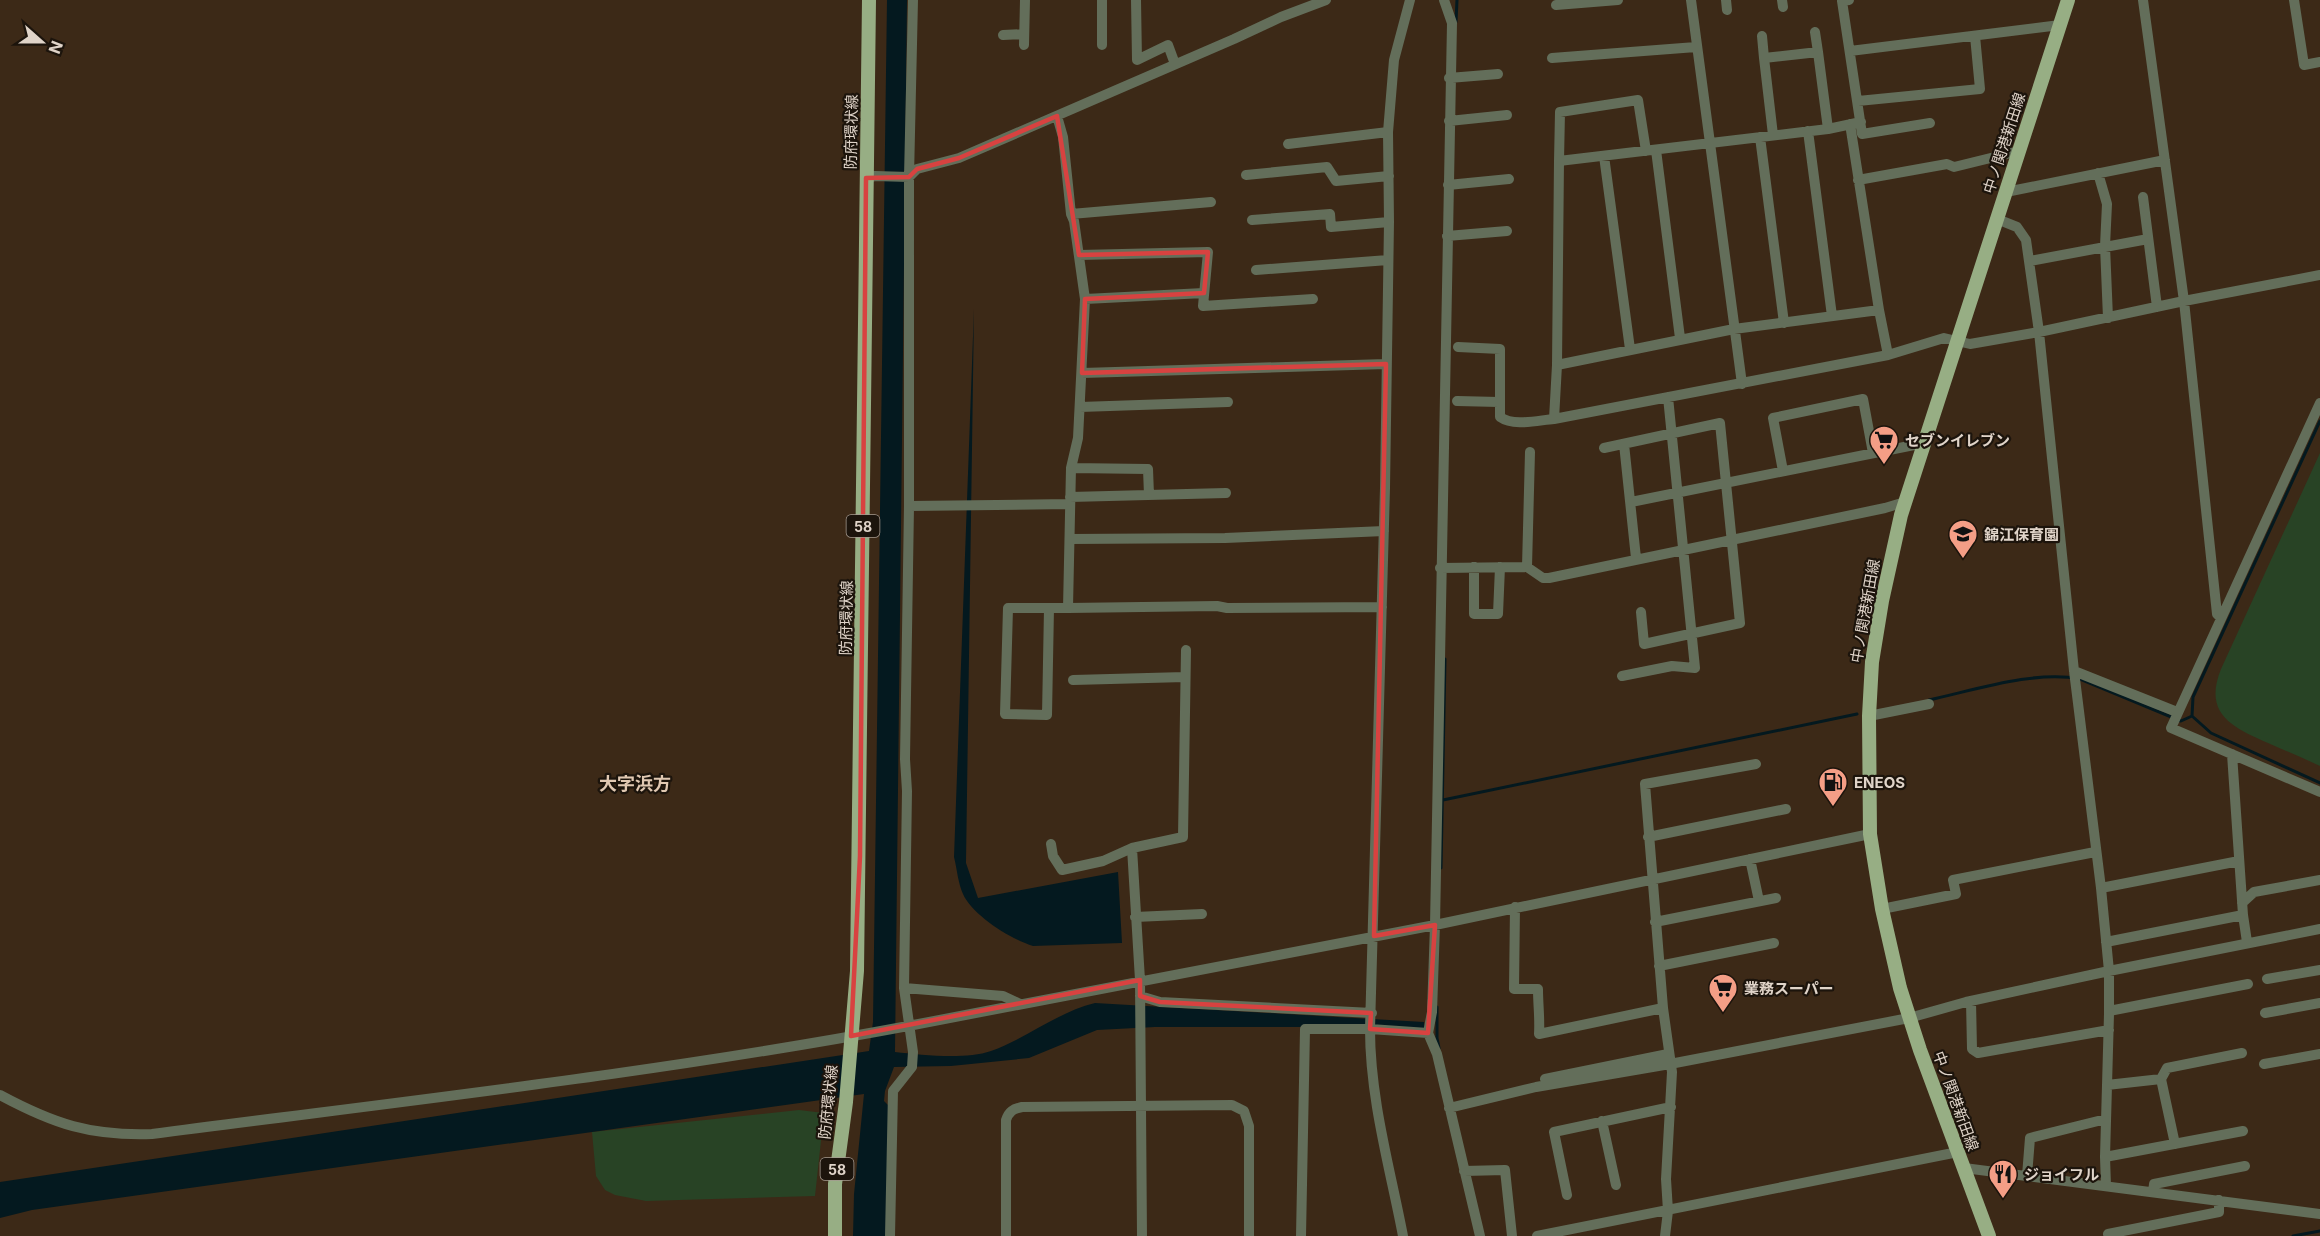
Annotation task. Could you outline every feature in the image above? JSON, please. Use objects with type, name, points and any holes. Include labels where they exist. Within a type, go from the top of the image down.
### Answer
[{"type":"main road","name":"防府環状線","points":[[835,1236],[835,1184],[846,1102],[857,971],[871,177],[870,0]]},
{"type":"main road","name":"中ノ関港新田線","points":[[1989,1236],[1909,1018],[1890,953],[1870,834],[1869,716],[1872,662],[1882,600],[1905,502],[2068,0]]},
{"type":"street","points":[[890,1236],[893,1091],[912,1067],[913,1053],[904,988],[909,506],[909,177],[914,0]]},
{"type":"street","points":[[1003,35],[1024,40],[1025,0]]},
{"type":"street","points":[[1101,45],[1102,0]]},
{"type":"street","points":[[1136,0],[1137,60],[1168,45],[1175,64]]},
{"type":"street","points":[[871,177],[909,177],[917,169],[959,158],[1281,17],[1326,0]]},
{"type":"street","points":[[1403,1236],[1370,1061],[1370,1029],[1384,531],[1389,222],[1388,132],[1394,60],[1410,0]]},
{"type":"street","points":[[1444,0],[1452,22],[1449,78],[1435,925],[1428,1033],[1437,1054],[1480,1236]]},
{"type":"street","points":[[1556,5],[1618,0]]},
{"type":"street","points":[[1691,0],[1742,384]]},
{"type":"street","points":[[1849,0],[1842,1],[1858,101],[1856,123],[1858,180],[1888,355]]},
{"type":"street","points":[[2143,0],[2184,301],[2217,614],[2221,618]]},
{"type":"street","points":[[2294,0],[2304,65],[2320,62]]},
{"type":"street","points":[[1850,51],[2061,25]]},
{"type":"street","points":[[1815,32],[1828,129]]},
{"type":"street","points":[[1762,36],[1773,135]]},
{"type":"street","points":[[1858,101],[1980,89],[1975,36]]},
{"type":"street","points":[[1552,58],[1696,46]]},
{"type":"street","points":[[1764,58],[1818,52]]},
{"type":"street","points":[[1449,78],[1498,74]]},
{"type":"street","points":[[1554,419],[1557,365],[1560,112],[1638,100],[1651,150],[1680,338]]},
{"type":"street","points":[[1449,121],[1507,115]]},
{"type":"street","points":[[1057,116],[1063,137],[1071,214],[1085,299],[1078,438],[1071,468],[1068,608]]},
{"type":"street","points":[[1559,161],[1828,129],[1856,123]]},
{"type":"street","points":[[1856,123],[1862,134],[1930,123]]},
{"type":"street","points":[[1808,131],[1832,316]]},
{"type":"street","points":[[1288,144],[1388,132]]},
{"type":"street","points":[[1760,137],[1784,322]]},
{"type":"street","points":[[1858,180],[1947,164],[1954,167],[2019,151]]},
{"type":"street","points":[[1604,156],[1630,349]]},
{"type":"street","points":[[2006,192],[2165,160]]},
{"type":"street","points":[[1246,175],[1327,167],[1336,181],[1389,176]]},
{"type":"street","points":[[2098,173],[2107,204],[2105,246],[2108,318]]},
{"type":"street","points":[[1448,185],[1509,179]]},
{"type":"street","points":[[2143,197],[2157,307]]},
{"type":"street","points":[[1071,214],[1211,202]]},
{"type":"street","points":[[1252,220],[1330,214],[1330,227],[1389,222]]},
{"type":"street","points":[[1997,219],[2017,227],[2026,240],[2039,332],[2074,671],[2109,971],[2106,1186]]},
{"type":"street","points":[[1447,236],[1507,231]]},
{"type":"street","points":[[2030,261],[2148,239]]},
{"type":"street","points":[[1079,255],[1208,252],[1203,306],[1313,299]]},
{"type":"street","points":[[1256,270],[1388,260]]},
{"type":"street","points":[[1458,347],[1500,349],[1500,417],[1506,421],[1554,419],[1888,355],[1944,338],[1970,344],[2320,275]]},
{"type":"street","points":[[1085,299],[1204,292]]},
{"type":"street","points":[[1557,365],[1680,338],[1879,310]]},
{"type":"street","points":[[1082,373],[1386,363]]},
{"type":"street","points":[[1622,676],[1672,666],[1695,668],[1668,397]]},
{"type":"street","points":[[1783,471],[1773,418],[1863,399],[1874,453]]},
{"type":"street","points":[[1457,401],[1499,402]]},
{"type":"street","points":[[1080,407],[1228,402]]},
{"type":"street","points":[[2320,403],[2171,728],[2320,792]]},
{"type":"street","points":[[1604,448],[1720,423],[1740,623],[1644,644],[1641,612]]},
{"type":"street","points":[[1631,502],[1924,443]]},
{"type":"street","points":[[1624,444],[1636,558]]},
{"type":"street","points":[[1527,567],[1530,452]]},
{"type":"street","points":[[1071,468],[1148,469],[1149,495]]},
{"type":"street","points":[[909,506],[1226,493]]},
{"type":"street","points":[[1440,568],[1527,567],[1543,578],[1549,578],[1905,502]]},
{"type":"street","points":[[1070,539],[1225,538],[1384,531]]},
{"type":"street","points":[[1474,567],[1474,614],[1498,614],[1500,567]]},
{"type":"street","points":[[1049,608],[1047,715],[1005,714],[1008,608],[1382,607]]},
{"type":"street","points":[[1051,844],[1053,856],[1062,870],[1103,861],[1132,848],[1183,837],[1186,650]]},
{"type":"street","points":[[2074,671],[2177,712]]},
{"type":"street","points":[[1073,680],[1185,678]]},
{"type":"street","points":[[1869,716],[1929,704]]},
{"type":"street","points":[[2232,754],[2242,903],[2247,942]]},
{"type":"street","points":[[1665,1236],[1668,1210],[1666,1179],[1672,1072],[1659,966],[1645,784],[1756,764]]},
{"type":"street","points":[[1648,837],[1786,809]]},
{"type":"street","points":[[0,1095],[51,1120],[74,1128],[117,1134],[152,1134],[627,1070],[908,1026],[1435,925],[1870,834]]},
{"type":"street","points":[[1132,848],[1140,980],[1142,1236]]},
{"type":"street","points":[[1882,909],[1956,894],[1953,880],[2095,852]]},
{"type":"street","points":[[1750,859],[1759,901]]},
{"type":"street","points":[[2101,888],[2239,861]]},
{"type":"street","points":[[2242,903],[2254,892],[2320,880]]},
{"type":"street","points":[[1655,922],[1776,898]]},
{"type":"street","points":[[1515,907],[1514,989],[1538,989],[1538,1005],[1541,1009],[1539,1034],[1663,1008]]},
{"type":"street","points":[[1135,917],[1202,914]]},
{"type":"street","points":[[2106,942],[2243,915]]},
{"type":"street","points":[[1538,1080],[1909,1018],[1971,1001],[2109,971],[2320,929]]},
{"type":"street","points":[[1659,966],[1774,943]]},
{"type":"street","points":[[2267,979],[2320,970]]},
{"type":"street","points":[[2109,1011],[2248,984]]},
{"type":"street","points":[[904,988],[1003,996],[1020,1004]]},
{"type":"street","points":[[1140,999],[1371,1014]]},
{"type":"street","points":[[1971,1001],[1971,1048],[1978,1053],[2109,1030]]},
{"type":"street","points":[[2265,1013],[2320,1003]]},
{"type":"street","points":[[1301,1236],[1305,1029],[1370,1029],[1428,1033]]},
{"type":"street","points":[[2175,1144],[2161,1079],[2167,1068],[2242,1053]]},
{"type":"street","points":[[2264,1064],[2320,1054]]},
{"type":"street","points":[[1449,1108],[1669,1059]]},
{"type":"street","points":[[2107,1085],[2161,1079]]},
{"type":"street","points":[[1006,1236],[1005,1128],[1008,1113],[1022,1107],[1232,1105],[1244,1111],[1249,1126],[1249,1236]]},
{"type":"street","points":[[1567,1195],[1554,1132],[1671,1107]]},
{"type":"street","points":[[2026,1176],[2030,1138],[2106,1119]]},
{"type":"street","points":[[1602,1121],[1616,1185]]},
{"type":"street","points":[[2105,1157],[2243,1131]]},
{"type":"street","points":[[1537,1236],[1958,1152]]},
{"type":"street","points":[[2152,1192],[2154,1184],[2245,1166]]},
{"type":"street","points":[[1964,1168],[2320,1214]]},
{"type":"street","points":[[1464,1171],[1505,1170],[1512,1236]]},
{"type":"street","points":[[2108,1234],[2219,1212],[2219,1200]]},
{"type":"highlighted area","points":[[1057,116],[1079,255],[1208,252],[1204,293],[1085,299],[1082,373],[1386,364],[1374,936],[1435,925],[1428,1033],[1370,1029],[1371,1013],[1160,1002],[1140,996],[1140,980],[851,1036],[860,856],[866,178],[909,177],[917,169],[959,158]]},
{"type":"green space","points":[[2320,453],[2320,766],[2243,731],[2224,717],[2218,708],[2216,684]]},
{"type":"green space","points":[[799,1110],[824,1113],[815,1196],[646,1201],[615,1195],[605,1190],[596,1176],[592,1132]]},
{"type":"water","points":[[887,0],[907,0],[895,1052],[943,1056],[981,1054],[1004,1046],[1068,1012],[1095,1003],[1424,1022],[1425,1031],[1300,1027],[1155,1027],[1097,1030],[1029,1058],[951,1066],[894,1067],[885,1091],[884,1101],[889,1106],[886,1236],[853,1236],[854,1194],[864,1094],[32,1210],[0,1218],[0,1182],[869,1051],[873,1022]]},
{"type":"water","points":[[974,309],[966,863],[978,898],[1118,872],[1122,943],[1033,946],[1024,943],[993,926],[975,910],[963,894],[959,881],[954,857]]},
{"type":"waterway","points":[[1456,22],[1457,0]]},
{"type":"waterway","points":[[2192,716],[2193,697],[2320,421]]},
{"type":"waterway","points":[[1441,868],[1445,659]]},
{"type":"waterway","points":[[1929,700],[2005,682],[2062,677],[2080,679],[2181,721],[2192,716]]},
{"type":"waterway","points":[[1443,800],[1857,714]]},
{"type":"waterway","points":[[2192,716],[2211,733],[2320,783]]},
{"type":"waterway","points":[[1437,1007],[1439,1048]]},
{"type":"waterway","points":[[2293,1236],[2320,1231]]},
{"type":"place","name":"セブンイレブン","points":[[1884,466]]},
{"type":"place","name":"錦江保育園","points":[[1963,560]]},
{"type":"place","name":"ENEOS","points":[[1833,808]]},
{"type":"place","name":"業務スーパー","points":[[1723,1014]]},
{"type":"place","name":"ジョイフル","points":[[2003,1200]]},
{"type":"district","name":"大字浜方","points":[[635,783]]}]
